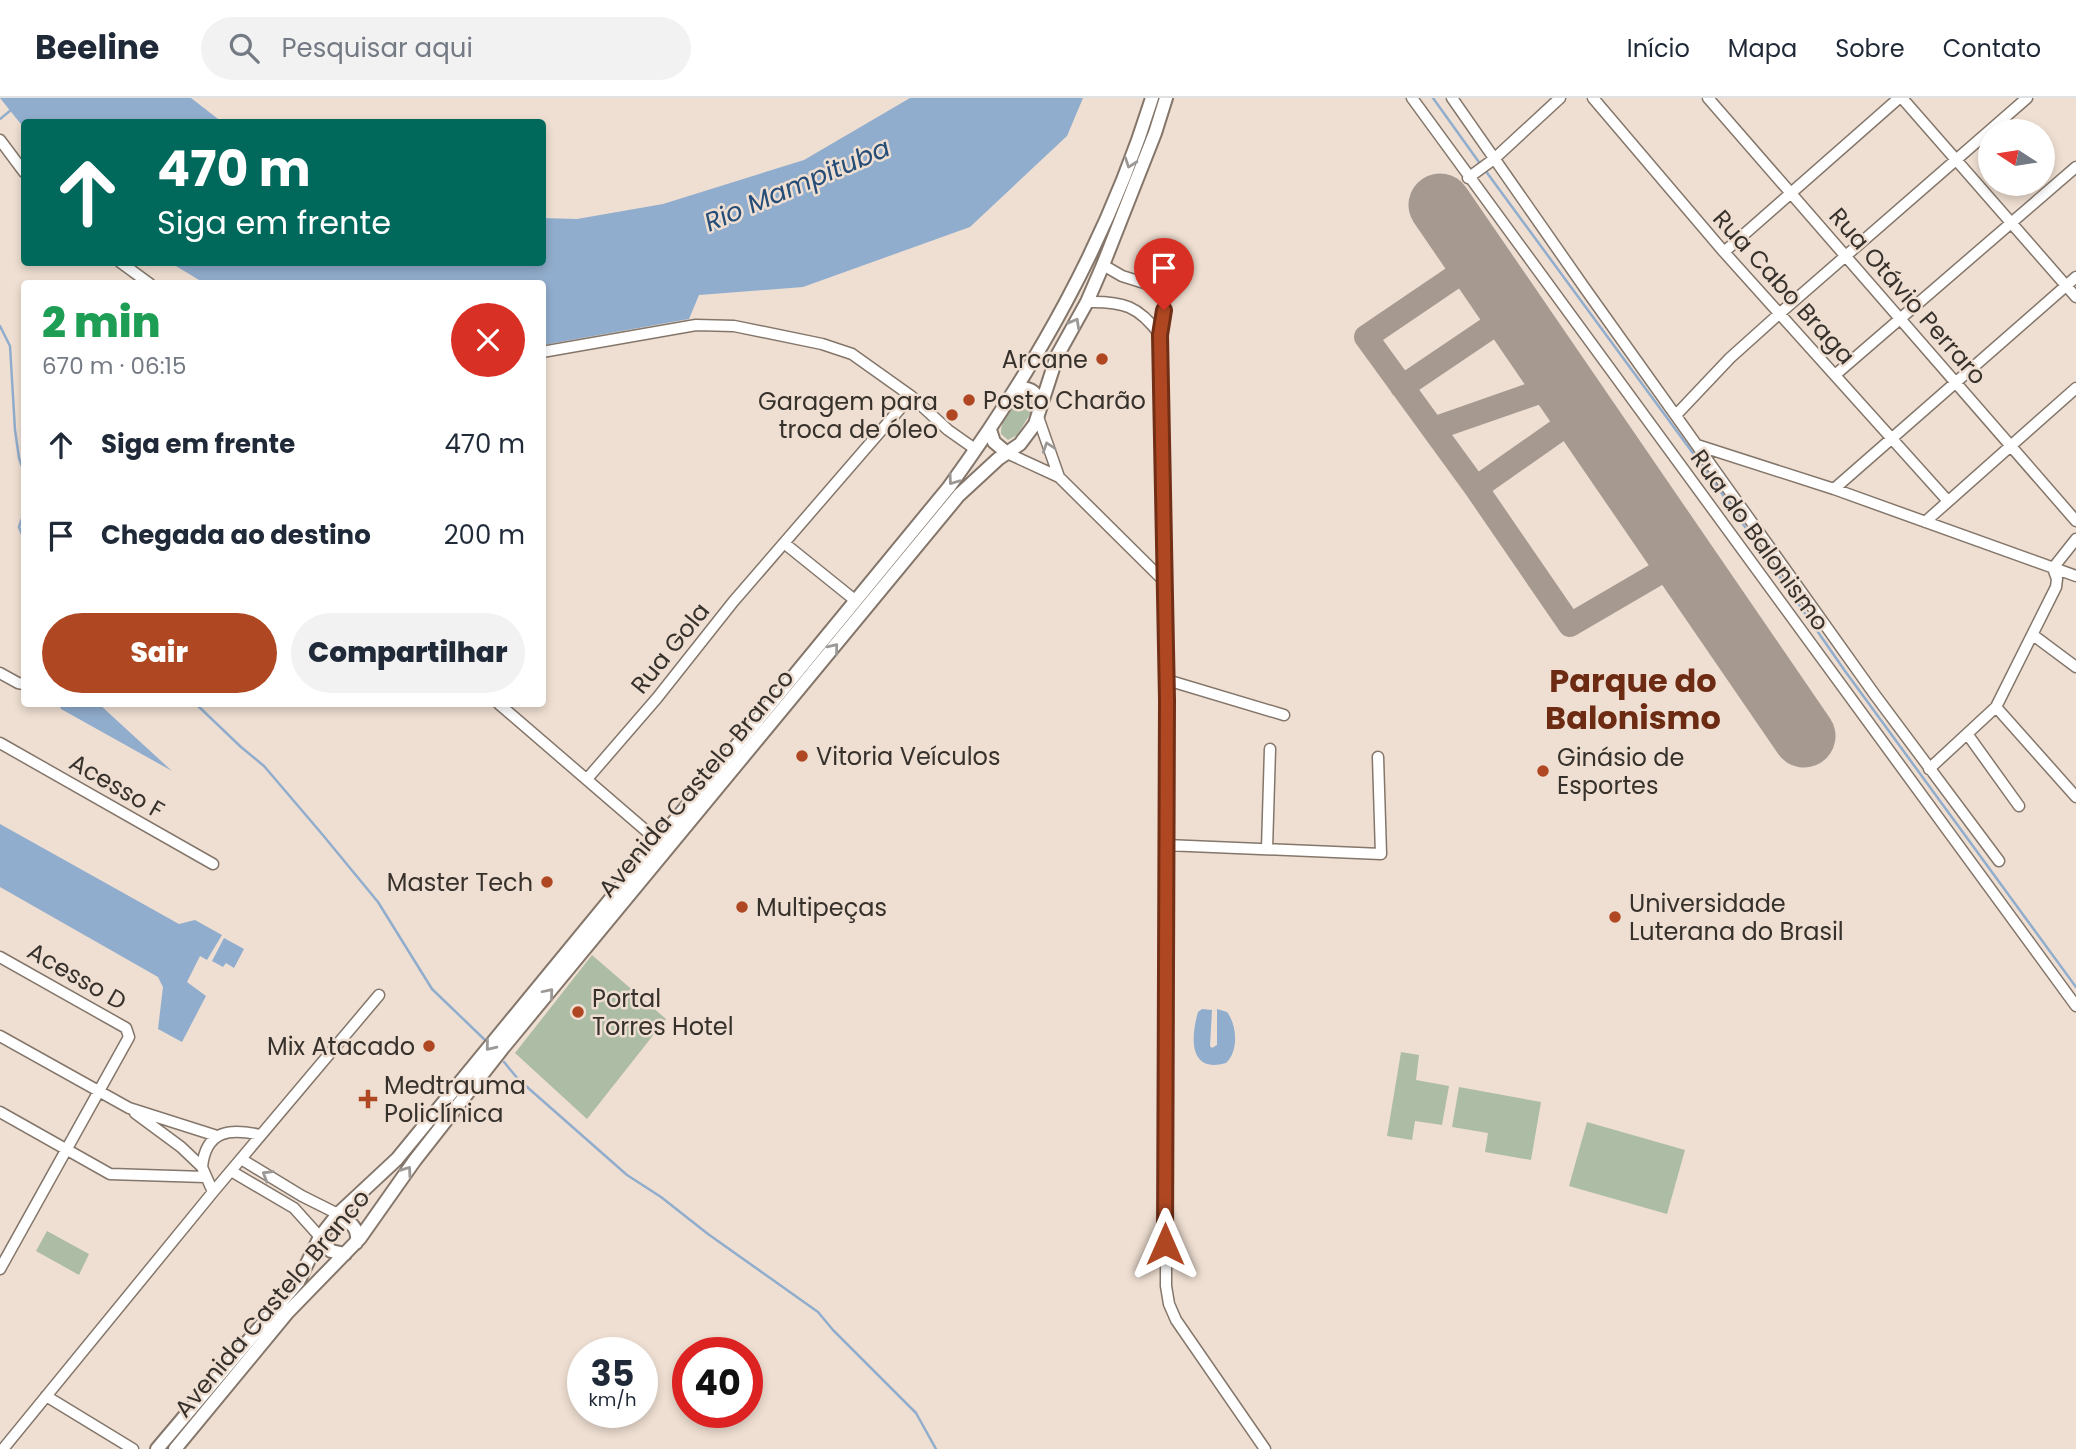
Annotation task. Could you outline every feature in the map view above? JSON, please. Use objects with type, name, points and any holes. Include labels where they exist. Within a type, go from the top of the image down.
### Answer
[{"type":"main road","name":"Avenida Castelo Branco","points":[[158,1449],[298,1282],[320,1237],[338,1214],[397,1159],[924,519],[990,430],[1070,299],[1119,193],[1152,98]]},
{"type":"main road","name":"Avenida Castelo Branco","points":[[175,1449],[288,1312],[356,1243],[415,1160],[502,1049],[948,508],[1003,456],[1020,444],[1039,413],[1057,356],[1087,302],[1155,133],[1166,98]]},
{"type":"main road","points":[[1015,390],[1025,388],[1034,392],[1039,398],[1039,413]]},
{"type":"main road","points":[[990,430],[1003,456]]},
{"type":"main road","points":[[975,449],[1003,456]]},
{"type":"main road","points":[[338,1214],[355,1228],[358,1238],[356,1243]]},
{"type":"main road","points":[[320,1237],[331,1251],[345,1254]]},
{"type":"street","name":"Rua do Balonismo","points":[[1412,98],[1472,175],[2076,1006]]},
{"type":"street","name":"Rua do Balonismo","points":[[1452,98],[1492,160],[1929,769],[1999,861]]},
{"type":"street","points":[[1472,175],[1560,98]]},
{"type":"street","name":"Rua Cabo Braga","points":[[1593,98],[1724,252],[1947,500]]},
{"type":"street","name":"Rua Otávio Perraro","points":[[1708,98],[2076,521]]},
{"type":"street","points":[[1724,252],[1901,98],[2076,297]]},
{"type":"street","points":[[1676,415],[1730,358],[2027,98]]},
{"type":"street","points":[[0,140],[21,168]]},
{"type":"street","points":[[1835,375],[2076,167]]},
{"type":"street","points":[[1102,265],[1122,276],[1161,290],[1164,302],[1160,335],[1167,680],[1166,1286],[1176,1320],[1265,1449]]},
{"type":"street","points":[[125,266],[145,280]]},
{"type":"street","points":[[1834,489],[2076,277]]},
{"type":"street","points":[[1087,302],[1114,303],[1137,310],[1160,335]]},
{"type":"street","points":[[546,351],[696,325],[734,326],[844,350],[911,396],[948,430],[975,449]]},
{"type":"street","points":[[1924,522],[2076,387]]},
{"type":"street","name":"Rua Gola","points":[[587,779],[911,396]]},
{"type":"street","points":[[1039,413],[1059,477]]},
{"type":"street","points":[[1698,445],[1834,489],[2076,576]]},
{"type":"street","points":[[1003,456],[1059,477],[1165,582]]},
{"type":"street","points":[[2053,568],[2076,540]]},
{"type":"street","points":[[784,543],[856,601]]},
{"type":"street","points":[[1929,769],[1996,707],[2056,587],[2057,579],[2053,568]]},
{"type":"street","points":[[2033,635],[2076,667]]},
{"type":"street","points":[[0,673],[21,684]]},
{"type":"street","points":[[1167,680],[1284,715]]},
{"type":"street","points":[[503,707],[658,841]]},
{"type":"street","points":[[1996,707],[2076,797]]},
{"type":"street","points":[[1968,735],[2019,806]]},
{"type":"street","name":"Acesso F","points":[[0,743],[213,864]]},
{"type":"street","points":[[1267,849],[1270,749]]},
{"type":"street","points":[[1166,845],[1381,854],[1378,757]]},
{"type":"street","name":"Acesso D","points":[[0,957],[126,1028],[129,1037],[100,1093]]},
{"type":"street","points":[[3,1449],[260,1135],[379,995]]},
{"type":"street","points":[[0,1036],[129,1108],[181,1147],[203,1172],[213,1192]]},
{"type":"street","points":[[0,1269],[100,1093]]},
{"type":"street","points":[[129,1108],[217,1136]]},
{"type":"street","points":[[0,1112],[110,1174],[203,1172]]},
{"type":"street","points":[[203,1172],[209,1145],[217,1136],[238,1130],[260,1135]]},
{"type":"street","points":[[241,1159],[338,1214]]},
{"type":"street","points":[[231,1171],[293,1208],[320,1237]]},
{"type":"street","points":[[293,1208],[302,1196]]},
{"type":"street","points":[[46,1396],[133,1449]]},
{"type":"green space","points":[[1024,399],[1030,403],[1032,411],[1017,435],[1008,440],[1001,434],[1002,423],[1011,408]]},
{"type":"green space","points":[[592,955],[666,1019],[587,1119],[515,1053]]},
{"type":"green space","points":[[1401,1052],[1419,1055],[1416,1080],[1449,1086],[1442,1125],[1415,1121],[1412,1140],[1387,1136]]},
{"type":"green space","points":[[1459,1087],[1541,1102],[1531,1160],[1485,1152],[1488,1133],[1452,1127]]},
{"type":"green space","points":[[1587,1122],[1685,1150],[1667,1214],[1569,1186]]},
{"type":"green space","points":[[47,1231],[89,1254],[79,1275],[36,1251]]},
{"type":"water","points":[[0,98],[191,98],[218,119],[21,119],[21,124]]},
{"type":"water","name":"Rio Mampituba","points":[[910,98],[1083,98],[1067,136],[970,227],[803,287],[699,295],[689,319],[546,344],[546,280],[199,280],[176,266],[546,266],[546,218],[577,219],[663,204],[804,160]]},
{"type":"water","points":[[60,707],[102,707],[172,771]]},
{"type":"water","points":[[0,824],[179,924],[195,920],[222,935],[207,960],[200,956],[187,982],[206,996],[182,1042],[158,1029],[163,987],[158,977],[0,887]]},
{"type":"water","points":[[224,938],[244,949],[234,968],[226,963],[223,967],[212,961]]},
{"type":"water","points":[[1202,1009],[1212,1010],[1212,1048],[1217,1045],[1217,1009],[1227,1012],[1230,1017],[1235,1031],[1235,1045],[1226,1063],[1205,1063],[1195,1051],[1194,1032],[1198,1012]]},
{"type":"waterway","points":[[1433,98],[1481,165]]},
{"type":"waterway","points":[[0,119],[11,110]]},
{"type":"waterway","points":[[1485,170],[1709,475],[1845,671],[2076,987]]},
{"type":"waterway","points":[[0,326],[10,346],[15,430],[21,464]]},
{"type":"waterway","points":[[21,521],[21,532]]},
{"type":"waterway","points":[[199,707],[264,766],[378,902],[432,989],[485,1040]]},
{"type":"waterway","points":[[504,1062],[518,1079],[627,1175],[818,1312],[916,1413],[936,1449]]},
{"type":"taxiway","points":[[1478,261],[1366,337],[1476,488],[1570,625],[1683,559]]},
{"type":"taxiway","points":[[1402,387],[1513,312]]},
{"type":"taxiway","points":[[1433,429],[1562,384]]},
{"type":"taxiway","points":[[1476,488],[1583,413]]},
{"type":"runway","points":[[1440,205],[1804,736]]},
{"type":"place","name":"Arcane","points":[[1102,359]]},
{"type":"place","name":"Posto Charão","points":[[969,400]]},
{"type":"place","name":"Garagem para troca de óleo","points":[[952,415]]},
{"type":"place","name":"Vitoria Veículos","points":[[802,756]]},
{"type":"place","name":"Ginásio de Esportes","points":[[1543,771]]},
{"type":"place","name":"Master Tech","points":[[547,882]]},
{"type":"place","name":"Multipeças","points":[[742,907]]},
{"type":"place","name":"Universidade Luterana do Brasil","points":[[1615,917]]},
{"type":"place","name":"Portal Torres Hotel","points":[[578,1012]]},
{"type":"place","name":"Mix Atacado","points":[[429,1046]]},
{"type":"place","name":"Medtrauma Policlínica","points":[[368,1099]]},
{"type":"district","name":"Parque do Balonismo","points":[[1633,698]]},
{"type":"route","points":[[1164,310],[1160,335],[1167,700],[1165,1244]]}]
